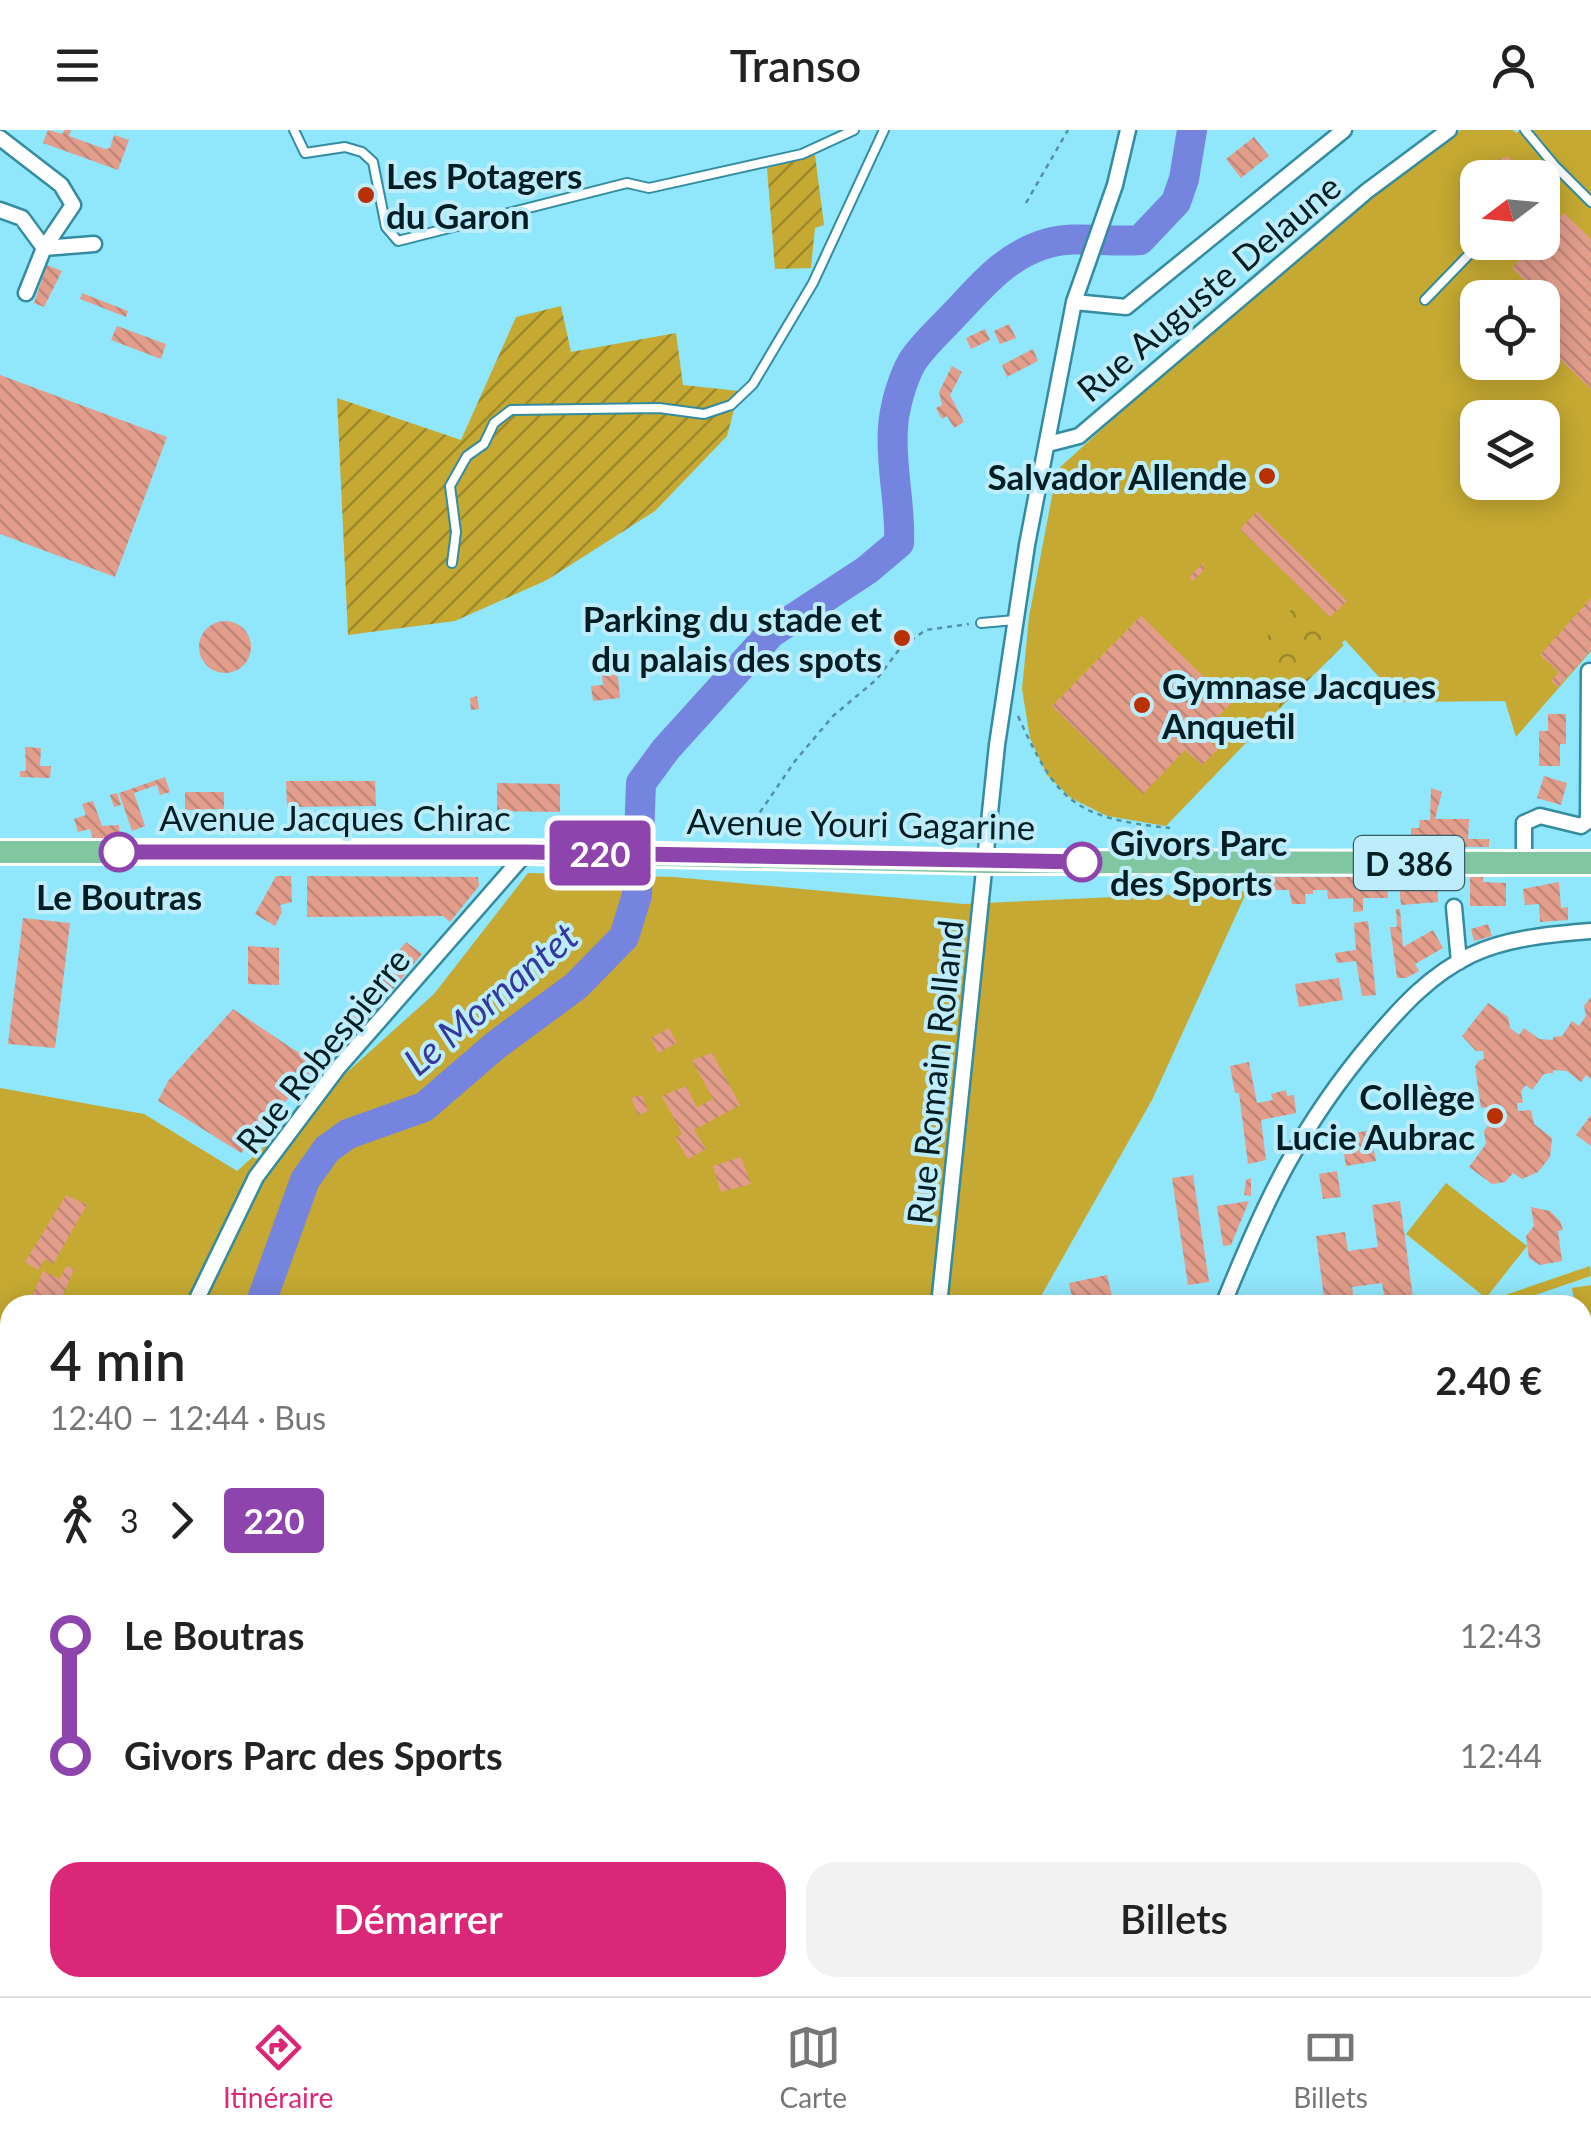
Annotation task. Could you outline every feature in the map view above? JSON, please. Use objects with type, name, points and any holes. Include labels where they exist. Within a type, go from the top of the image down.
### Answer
[{"type":"main road","name":"Avenue Jacques Chirac","points":[[0,852],[610,853]]},
{"type":"main road","name":"Avenue Youri Gagarine","points":[[610,853],[986,862],[1591,863]]},
{"type":"street","points":[[1074,302],[1126,306],[1344,130]]},
{"type":"street","name":"Rue Auguste Delaune","points":[[1048,444],[1079,436],[1353,202],[1450,130]]},
{"type":"street","name":"Rue Romain Rolland","points":[[940,1295],[1005,687],[1074,302],[1114,186],[1124,134]]},
{"type":"street","points":[[0,138],[61,185],[73,205],[44,248],[26,293]]},
{"type":"street","points":[[0,210],[22,218],[44,248]]},
{"type":"street","points":[[44,248],[94,244]]},
{"type":"street","points":[[1524,863],[1524,822],[1540,816],[1581,826],[1588,821],[1590,671]]},
{"type":"street","name":"Rue Robespierre","points":[[199,1295],[256,1177],[337,1069],[527,852]]},
{"type":"street","points":[[1454,908],[1460,962]]},
{"type":"street","points":[[1227,1295],[1254,1227],[1294,1148],[1332,1090],[1410,997],[1473,954],[1516,942],[1591,931]]},
{"type":"lane","points":[[294,130],[305,152],[345,148],[362,152],[374,162],[386,227],[398,241],[627,183],[649,188],[802,154],[854,130]]},
{"type":"lane","points":[[452,562],[456,532],[450,486],[468,456],[484,444],[494,424],[512,410],[659,408],[704,414],[731,405],[753,384],[813,283],[884,130]]},
{"type":"lane","points":[[1524,130],[1550,160]]},
{"type":"lane","points":[[1560,171],[1591,202]]},
{"type":"lane","points":[[1425,300],[1464,260]]},
{"type":"lane","points":[[980,623],[1016,620]]},
{"type":"path","points":[[1026,203],[1068,130]]},
{"type":"path","points":[[728,856],[795,760],[833,716],[877,679],[900,647],[926,630],[980,623]]},
{"type":"path","points":[[1005,687],[1043,771],[1059,790],[1100,816],[1170,828]]},
{"type":"green space","name":"Salvador Allende","points":[[1461,130],[1591,130],[1591,651],[1516,737],[1505,701],[1402,702],[1345,640],[1166,826],[1107,816],[1071,798],[1047,775],[1030,738],[1022,689],[1029,617],[1057,470],[1232,311],[1410,165]]},
{"type":"green space","points":[[815,155],[824,225],[815,228],[811,268],[775,269],[767,168]]},
{"type":"green space","points":[[561,306],[571,352],[676,333],[683,385],[739,391],[727,436],[655,511],[547,580],[455,621],[348,635],[337,398],[461,440],[516,317]]},
{"type":"green space","points":[[1298,602],[1344,645],[1278,710],[1255,685],[1268,669],[1253,652]]},
{"type":"green space","points":[[528,873],[674,877],[964,904],[1247,891],[1152,1100],[1042,1295],[0,1295],[0,1088],[144,1114],[237,1171],[434,994]]},
{"type":"green space","points":[[1446,1183],[1527,1246],[1488,1295],[1482,1295],[1406,1234]]},
{"type":"green space","points":[[1590,1266],[1591,1276],[1535,1295],[1505,1295]]},
{"type":"green space","points":[[1591,1285],[1591,1295],[1573,1295],[1572,1288]]},
{"type":"building","points":[[48,130],[63,134],[64,130],[71,130],[69,136],[105,149],[110,148],[114,135],[129,140],[118,170],[43,143]]},
{"type":"building","points":[[1254,137],[1269,156],[1241,178],[1226,159]]},
{"type":"building","points":[[1564,213],[1591,239],[1591,389],[1560,359],[1560,280],[1524,280],[1512,268],[1519,260],[1560,260],[1560,217]]},
{"type":"building","points":[[47,265],[62,271],[44,307],[34,303]]},
{"type":"building","points":[[82,293],[128,311],[126,317],[80,299]]},
{"type":"building","points":[[1009,324],[1016,338],[1000,344],[994,331]]},
{"type":"building","points":[[117,326],[166,344],[161,359],[111,340]]},
{"type":"building","points":[[985,329],[990,340],[971,349],[966,338]]},
{"type":"building","points":[[1033,349],[1038,361],[1007,377],[1002,365]]},
{"type":"building","points":[[952,366],[962,372],[950,395],[964,422],[954,428],[936,408],[942,405],[939,392]]},
{"type":"building","points":[[0,375],[167,437],[115,577],[0,534]]},
{"type":"building","points":[[1257,512],[1347,601],[1330,617],[1240,529]]},
{"type":"building","points":[[1204,562],[1204,570],[1193,581],[1189,577]]},
{"type":"building","points":[[1591,598],[1591,650],[1558,687],[1551,681],[1559,672],[1540,655]]},
{"type":"building","name":"Gymnase Jacques Anquetil","points":[[1141,616],[1231,703],[1202,733],[1218,749],[1202,765],[1185,750],[1143,794],[1052,706]]},
{"type":"building","points":[[225,621],[243,629],[251,647],[243,665],[225,673],[207,665],[199,647],[207,629]]},
{"type":"building","points":[[617,667],[620,698],[593,701],[591,686],[603,685],[601,668]]},
{"type":"building","points":[[477,696],[479,709],[471,710],[470,698]]},
{"type":"building","points":[[1548,714],[1566,714],[1566,744],[1560,744],[1560,766],[1539,766],[1539,731],[1548,731]]},
{"type":"building","points":[[25,747],[41,748],[40,766],[51,766],[50,778],[20,777],[20,771],[26,771]]},
{"type":"building","points":[[1544,776],[1567,783],[1561,805],[1537,798]]},
{"type":"building","points":[[165,777],[170,792],[160,795],[157,785],[134,793],[145,826],[132,831],[119,793]]},
{"type":"building","points":[[286,781],[375,781],[376,806],[287,807]]},
{"type":"building","points":[[497,783],[560,784],[560,812],[497,811]]},
{"type":"building","points":[[1431,788],[1442,792],[1435,819],[1469,819],[1468,839],[1489,839],[1489,847],[1411,846],[1411,828],[1419,828],[1420,820],[1430,820]]},
{"type":"building","points":[[185,792],[224,792],[224,809],[185,810]]},
{"type":"building","points":[[117,793],[121,805],[114,807],[110,795]]},
{"type":"building","points":[[93,801],[102,826],[119,825],[120,840],[93,839],[90,829],[78,832],[74,819],[86,815],[82,804]]},
{"type":"building","points":[[276,876],[291,876],[292,902],[280,905],[282,912],[275,926],[255,914]]},
{"type":"building","points":[[307,876],[478,877],[479,886],[450,922],[443,916],[307,917]]},
{"type":"building","points":[[1271,877],[1387,877],[1388,898],[1363,898],[1363,911],[1353,912],[1353,898],[1328,899],[1327,890],[1313,890],[1313,894],[1305,894],[1306,904],[1292,904],[1289,890],[1271,890]]},
{"type":"building","points":[[1470,877],[1506,883],[1506,906],[1470,906]]},
{"type":"building","points":[[1437,882],[1438,902],[1401,905],[1399,885]]},
{"type":"building","points":[[1559,882],[1561,908],[1568,907],[1568,920],[1540,922],[1539,904],[1525,905],[1523,889]]},
{"type":"building","points":[[1396,909],[1400,909],[1403,947],[1433,930],[1443,948],[1415,964],[1419,971],[1406,978],[1397,978],[1390,927],[1397,927]]},
{"type":"building","points":[[23,918],[70,923],[55,1048],[8,1044]]},
{"type":"building","points":[[1368,921],[1376,995],[1362,996],[1356,961],[1337,963],[1335,953],[1356,950],[1354,923]]},
{"type":"building","points":[[1488,924],[1492,936],[1474,941],[1471,929]]},
{"type":"building","points":[[406,942],[422,954],[346,1046],[330,1033],[348,1015],[351,1018],[372,992],[367,988]]},
{"type":"building","points":[[248,946],[279,948],[279,985],[248,984]]},
{"type":"building","points":[[1339,978],[1343,1000],[1299,1007],[1295,984]]},
{"type":"building","points":[[1591,997],[1591,1079],[1586,1075],[1581,1082],[1567,1071],[1553,1070],[1544,1074],[1532,1090],[1526,1085],[1521,1091],[1523,1103],[1517,1103],[1518,1111],[1531,1110],[1534,1124],[1552,1138],[1550,1157],[1538,1172],[1522,1179],[1513,1173],[1505,1182],[1492,1184],[1469,1167],[1486,1144],[1484,1131],[1499,1111],[1481,1108],[1475,1067],[1484,1059],[1483,1051],[1476,1051],[1462,1036],[1488,1003],[1508,1017],[1510,1028],[1519,1035],[1524,1028],[1539,1039],[1553,1040],[1562,1036],[1572,1021],[1579,1026],[1586,1016],[1584,1006]]},
{"type":"building","points":[[233,1009],[317,1065],[241,1153],[158,1101],[168,1081]]},
{"type":"building","points":[[669,1028],[677,1043],[658,1053],[651,1038]]},
{"type":"building","points":[[712,1053],[740,1105],[694,1130],[706,1149],[688,1159],[675,1138],[682,1134],[662,1096],[686,1086],[697,1107],[713,1099],[692,1060]]},
{"type":"building","points":[[1249,1062],[1257,1103],[1273,1100],[1271,1094],[1286,1090],[1287,1096],[1294,1095],[1296,1113],[1261,1120],[1266,1160],[1248,1164],[1239,1093],[1235,1093],[1230,1066]]},
{"type":"building","points":[[642,1095],[648,1111],[638,1115],[631,1098]]},
{"type":"building","points":[[1591,1115],[1591,1146],[1576,1135]]},
{"type":"building","points":[[1375,1129],[1375,1135],[1371,1135],[1376,1161],[1346,1166],[1341,1136]]},
{"type":"building","points":[[741,1157],[751,1184],[721,1192],[713,1166]]},
{"type":"building","points":[[1337,1171],[1341,1197],[1323,1199],[1319,1174]]},
{"type":"building","points":[[1193,1175],[1209,1282],[1188,1285],[1172,1178]]},
{"type":"building","points":[[1251,1178],[1251,1196],[1244,1195],[1246,1180]]},
{"type":"building","points":[[66,1195],[87,1205],[53,1264],[45,1259],[38,1270],[25,1262]]},
{"type":"building","points":[[1249,1201],[1231,1245],[1223,1246],[1217,1206]]},
{"type":"building","points":[[1400,1201],[1413,1295],[1384,1295],[1382,1283],[1352,1287],[1353,1295],[1324,1295],[1316,1236],[1345,1232],[1348,1251],[1378,1247],[1372,1205]]},
{"type":"building","points":[[1531,1207],[1550,1211],[1560,1221],[1562,1261],[1540,1265],[1529,1258],[1526,1236],[1534,1226]]},
{"type":"building","points":[[66,1266],[74,1269],[63,1295],[33,1295],[43,1271],[60,1279]]},
{"type":"building","points":[[1107,1275],[1112,1295],[1072,1295],[1069,1283]]},
{"type":"waterway","name":"Le Mornantet","points":[[264,1295],[305,1180],[327,1149],[348,1134],[424,1107],[496,1045],[576,986],[624,937],[637,895],[641,783],[666,749],[771,633],[867,570],[899,543],[894,420],[905,377],[921,350],[993,275],[1028,251],[1066,240],[1140,240],[1176,202],[1192,130]]},
{"type":"bus line","name":"220","points":[[119,852],[527,852],[1082,862]]},
{"type":"place","name":"Les Potagers du Garon","points":[[366,195]]},
{"type":"place","name":"Salvador Allende","points":[[1267,476]]},
{"type":"place","name":"Parking du stade et du palais des spots","points":[[902,638]]},
{"type":"place","name":"Gymnase Jacques Anquetil","points":[[1142,705]]},
{"type":"place","name":"Le Boutras","points":[[119,852]]},
{"type":"place","name":"Givors Parc des Sports","points":[[1082,862]]},
{"type":"place","name":"Collège Lucie Aubrac","points":[[1495,1116]]}]
